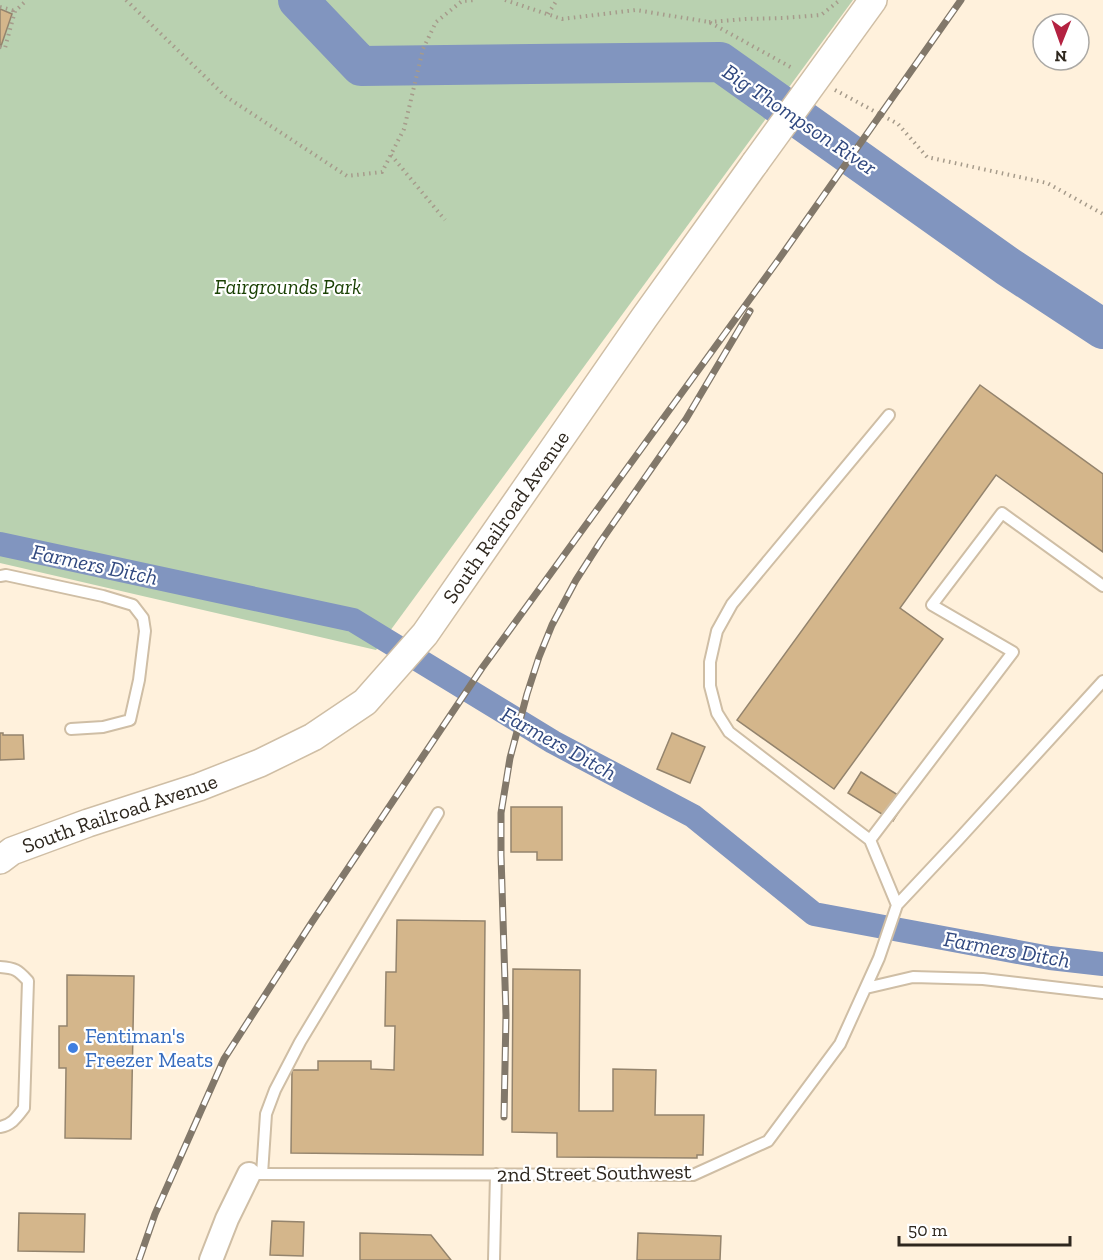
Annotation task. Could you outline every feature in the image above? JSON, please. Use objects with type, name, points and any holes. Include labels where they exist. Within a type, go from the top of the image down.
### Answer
[{"type":"street","name":"South Railroad Avenue","points":[[0,860],[12,851],[88,823],[199,787],[260,763],[313,737],[365,702],[425,634],[625,345],[873,0]]},
{"type":"street","points":[[211,1260],[227,1219],[256,1174]]},
{"type":"lane","points":[[889,415],[732,604],[717,631],[710,662],[710,686],[717,713],[729,732],[870,840],[897,905],[1103,681]]},
{"type":"lane","points":[[870,840],[1013,652],[932,605],[1002,513],[1103,586]]},
{"type":"lane","points":[[0,576],[6,575],[103,596],[133,605],[143,618],[145,631],[130,720],[103,727],[72,729]]},
{"type":"lane","points":[[256,1174],[266,1114],[275,1090],[306,1032],[438,813]]},
{"type":"lane","name":"2nd Street Southwest","points":[[256,1174],[693,1175],[768,1141],[840,1044],[879,958],[897,905]]},
{"type":"lane","points":[[0,967],[13,968],[28,981],[24,1108],[13,1122],[0,1127]]},
{"type":"lane","points":[[866,988],[905,978],[924,977],[983,979],[1103,993]]},
{"type":"lane","points":[[494,1260],[496,1174]]},
{"type":"path","points":[[0,47],[5,48],[15,11],[27,0]]},
{"type":"path","points":[[126,0],[225,96],[347,176],[382,171],[404,129],[423,49],[436,22],[462,1],[476,0]]},
{"type":"path","points":[[548,14],[556,0]]},
{"type":"path","points":[[709,22],[821,15],[840,0]]},
{"type":"path","points":[[0,7],[15,11]]},
{"type":"path","points":[[391,155],[445,220]]},
{"type":"green space","name":"Fairgrounds Park","points":[[0,0],[853,0],[376,650],[0,563]]},
{"type":"building","points":[[0,9],[12,14],[1,46],[0,45]]},
{"type":"building","points":[[980,385],[1103,474],[1103,552],[996,475],[900,608],[943,639],[834,789],[737,720]]},
{"type":"building","points":[[0,733],[23,735],[24,759],[0,760]]},
{"type":"building","points":[[672,733],[705,747],[690,783],[657,769]]},
{"type":"building","points":[[861,772],[906,800],[893,821],[848,793]]},
{"type":"building","points":[[511,807],[562,807],[562,860],[537,860],[537,852],[511,852]]},
{"type":"building","points":[[397,920],[485,921],[483,1155],[291,1153],[292,1070],[318,1070],[318,1061],[371,1061],[371,1069],[394,1070],[395,1026],[385,1026],[386,972],[396,972]]},
{"type":"building","points":[[513,969],[580,970],[579,1111],[613,1111],[613,1069],[656,1070],[655,1115],[704,1115],[703,1155],[697,1155],[697,1158],[557,1157],[557,1133],[512,1132]]},
{"type":"building","points":[[67,975],[134,976],[131,1139],[65,1138],[66,1068],[59,1068],[59,1026],[67,1026]]},
{"type":"building","points":[[19,1213],[85,1214],[84,1252],[18,1251]]},
{"type":"building","points":[[272,1221],[304,1222],[303,1256],[270,1255]]},
{"type":"building","points":[[360,1233],[431,1235],[451,1260],[360,1260]]},
{"type":"building","points":[[638,1233],[721,1236],[720,1260],[637,1260]]},
{"type":"waterway","name":"Big Thompson River","points":[[298,0],[361,66],[720,62],[1007,266],[1103,329]]},
{"type":"waterway","name":"Farmers Ditch","points":[[0,544],[353,620],[553,742],[693,816],[814,914],[1050,958],[1103,964]]},
{"type":"railway","points":[[139,1260],[155,1214],[224,1059],[312,922],[482,668],[779,259],[961,0]]},
{"type":"railway","points":[[504,1117],[506,1015],[501,813],[510,758],[527,694],[552,625],[576,580],[686,419],[750,311]]},
{"type":"place","name":"Fentiman's Freezer Meats","points":[[73,1048]]}]
